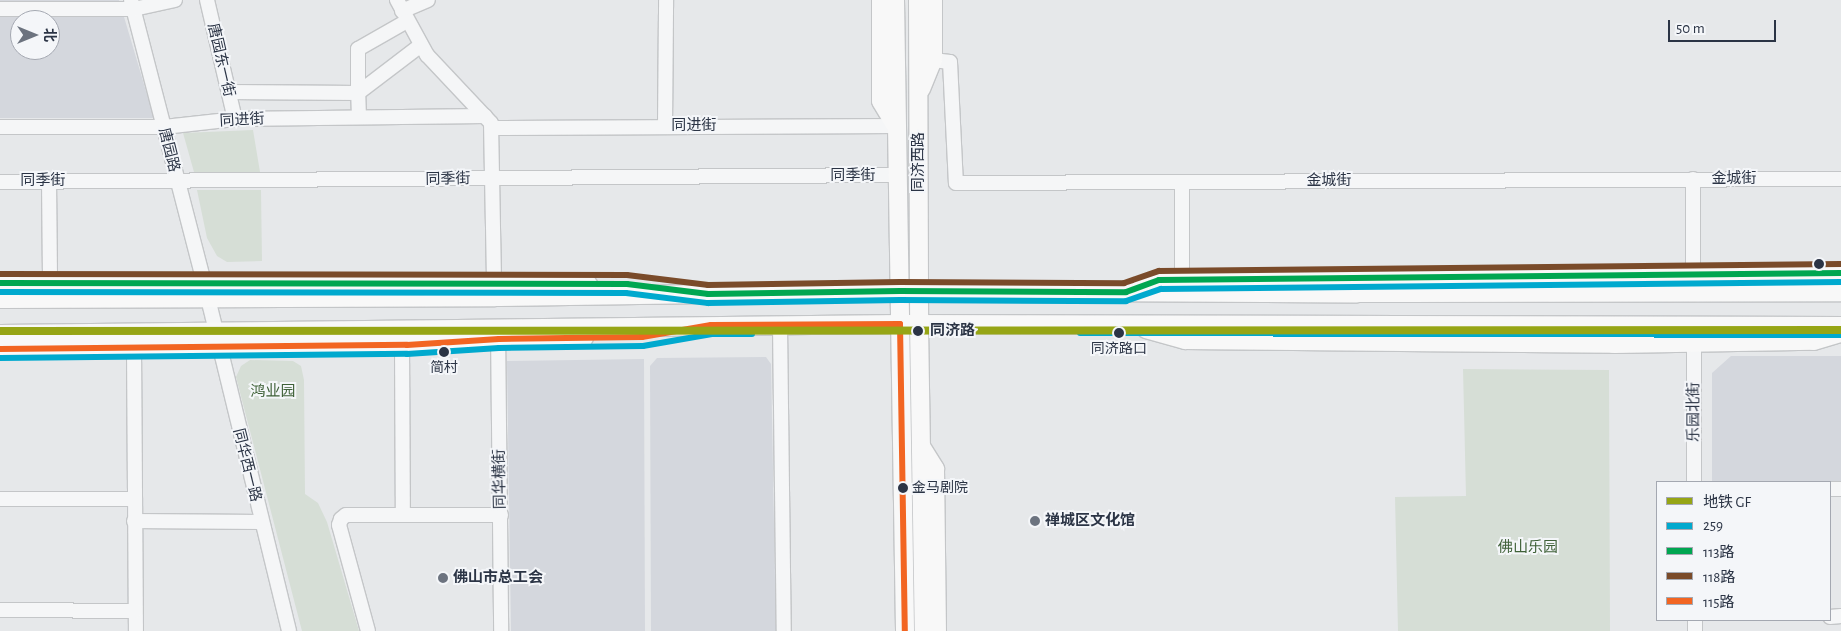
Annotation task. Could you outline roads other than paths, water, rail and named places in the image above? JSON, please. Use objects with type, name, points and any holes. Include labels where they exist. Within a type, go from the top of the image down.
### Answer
[{"type":"main road","points":[[881,0],[881,100],[896,126]]},
{"type":"main road","name":"同济西路","points":[[895,0],[900,324]]},
{"type":"main road","name":"同济西路","points":[[918,0],[919,324]]},
{"type":"main road","points":[[918,96],[933,60],[933,0]]},
{"type":"main road","points":[[1126,292],[1159,280],[1182,279],[1841,273]]},
{"type":"main road","points":[[0,283],[627,284],[708,294]]},
{"type":"main road","points":[[0,300],[900,291],[1841,292]]},
{"type":"main road","points":[[900,324],[905,631]]},
{"type":"main road","points":[[919,324],[924,631]]},
{"type":"main road","points":[[1127,324],[1185,340],[1814,341],[1841,333]]},
{"type":"main road","points":[[0,349],[134,348],[217,339],[498,333],[711,325],[1841,326]]},
{"type":"main road","points":[[0,334],[402,344],[498,333]]},
{"type":"main road","points":[[894,631],[890,396],[902,386]]},
{"type":"main road","points":[[921,446],[935,469],[937,631]]},
{"type":"street","points":[[0,9],[132,5],[175,0]]},
{"type":"street","name":"唐园东一街","points":[[207,0],[236,119]]},
{"type":"street","points":[[359,117],[358,49],[402,11],[428,0]]},
{"type":"street","points":[[665,126],[666,0]]},
{"type":"street","name":"唐园路","points":[[132,5],[208,299]]},
{"type":"street","points":[[402,11],[427,56],[488,122],[492,178],[494,284]]},
{"type":"street","points":[[230,92],[358,93],[421,45]]},
{"type":"street","name":"金城街","points":[[933,60],[950,62],[956,183],[1841,178]]},
{"type":"street","name":"同进街","points":[[0,127],[164,128],[236,119],[359,117],[665,126],[896,126]]},
{"type":"street","name":"同季街","points":[[0,182],[897,175]]},
{"type":"street","points":[[1693,179],[1693,274]]},
{"type":"street","points":[[49,181],[50,283]]},
{"type":"street","points":[[1182,182],[1182,279]]},
{"type":"street","name":"同华西一路","points":[[208,299],[289,631]]},
{"type":"street","points":[[780,325],[784,631]]},
{"type":"street","name":"同华横街","points":[[498,333],[501,631]]},
{"type":"street","name":"乐园北街","points":[[1694,342],[1694,481]]},
{"type":"street","points":[[402,344],[403,515]]},
{"type":"street","points":[[134,348],[136,631]]},
{"type":"street","points":[[0,499],[134,499]]},
{"type":"street","points":[[368,631],[339,525],[341,519],[346,515],[501,515]]},
{"type":"street","points":[[134,521],[261,522]]},
{"type":"street","points":[[0,610],[135,611]]},
{"type":"metro line","name":"GF","points":[[0,331],[1841,330]]},
{"type":"place","name":"同济路","points":[[918,331]]},
{"type":"place","name":"同济路口","points":[[1119,333]]},
{"type":"place","name":"简村","points":[[444,352]]},
{"type":"place","name":"金马剧院","points":[[903,488]]},
{"type":"place","name":"禅城区文化馆","points":[[1035,521]]},
{"type":"place","name":"佛山市总工会","points":[[443,578]]},
{"type":"park label","name":"鸿业园","points":[[273,392]]},
{"type":"park label","name":"佛山乐园","points":[[1528,548]]}]
